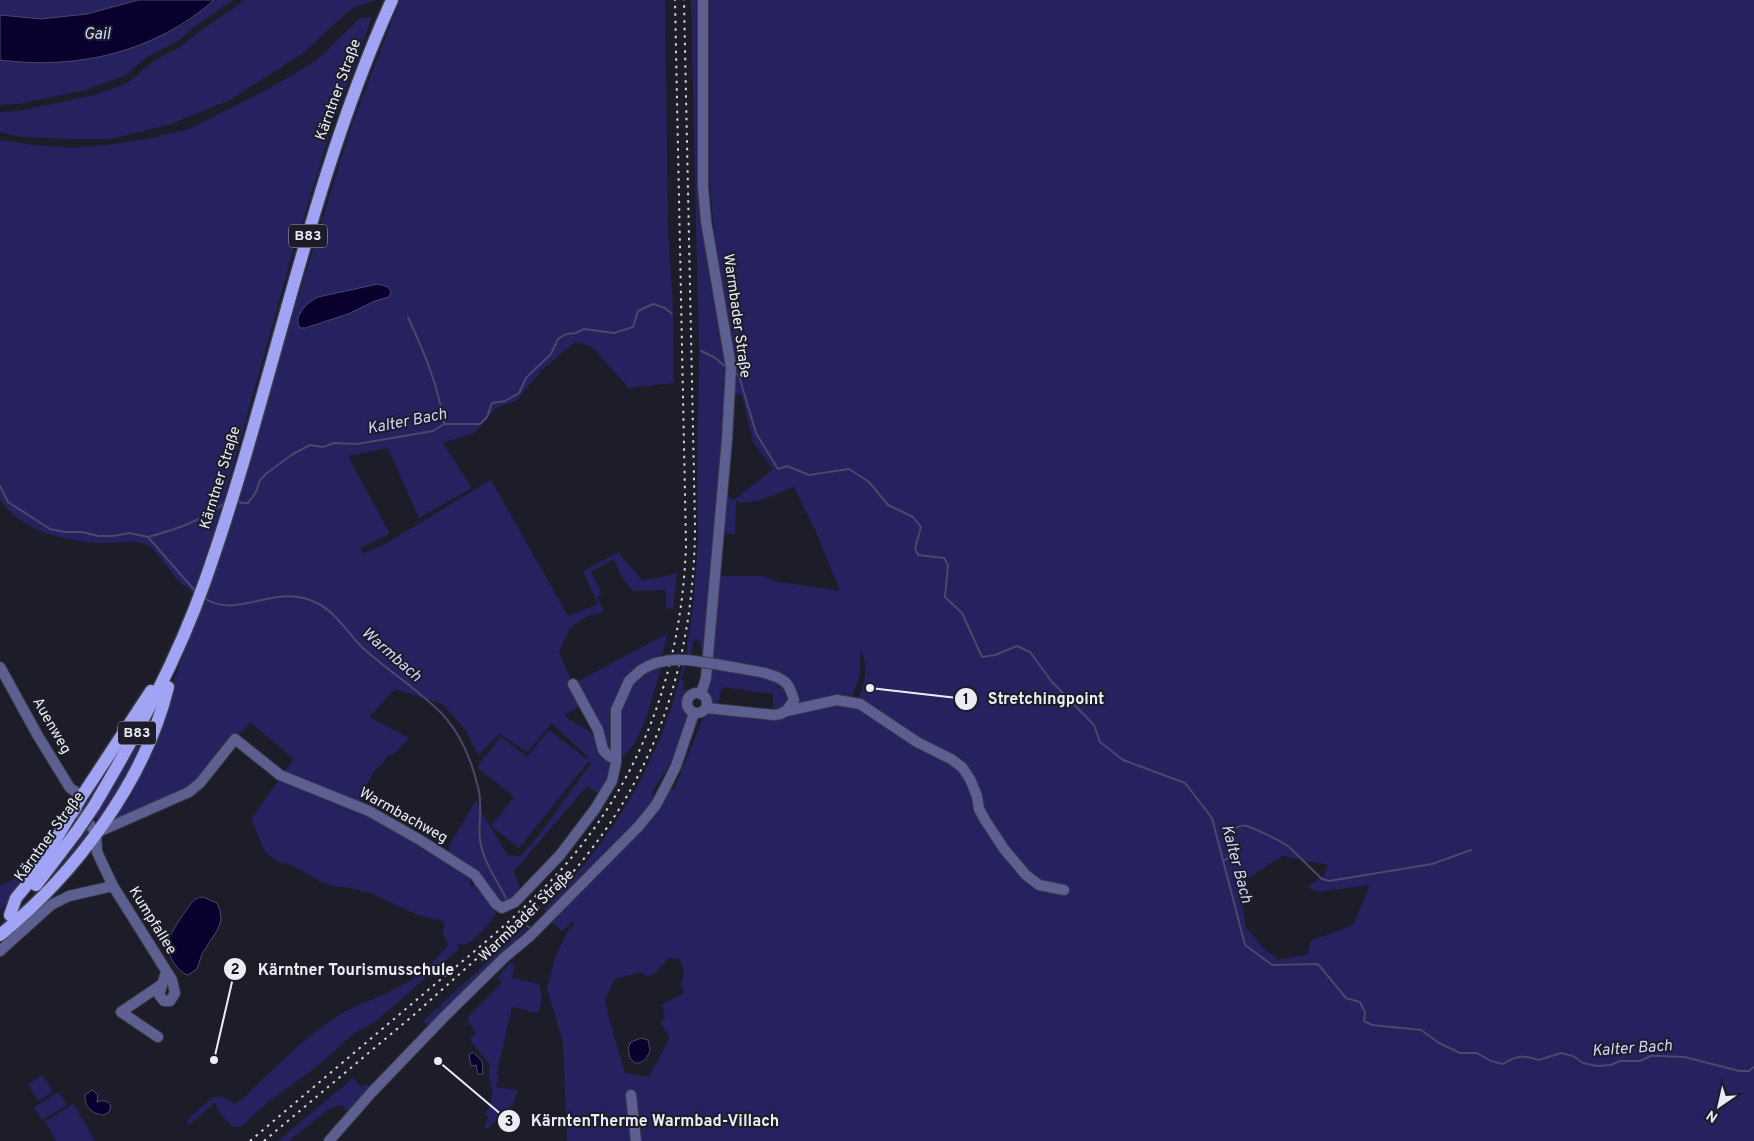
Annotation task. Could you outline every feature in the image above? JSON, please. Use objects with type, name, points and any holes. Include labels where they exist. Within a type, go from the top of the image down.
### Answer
[{"type":"main road","name":"Kärntner Straße","points":[[0,926],[35,888],[94,806],[147,715],[194,612],[230,509],[320,193],[363,68],[392,0]]},
{"type":"main road","points":[[10,915],[16,898],[31,880],[82,796],[174,658]]},
{"type":"main road","points":[[0,936],[37,902],[79,857],[112,813],[146,748],[166,694],[174,658]]},
{"type":"street","name":"Warmbader Straße","points":[[330,1141],[372,1092],[446,1016],[505,957],[535,931],[638,827],[656,805],[673,773],[694,713],[687,706],[688,700],[691,695],[701,694],[706,678],[715,583],[731,367],[706,221],[703,187],[703,0]]},
{"type":"street","name":"Warmbachweg","points":[[96,834],[189,792],[200,783],[235,739],[280,775],[369,811],[420,840],[475,875],[496,904],[502,908],[515,902],[560,855],[596,809],[612,781],[616,760],[616,710],[629,682],[641,670],[652,663],[665,660],[688,660],[770,675],[786,682],[791,690],[794,700],[787,711]]},
{"type":"street","name":"Auenweg","points":[[0,667],[70,788],[82,796]]},
{"type":"street","points":[[573,684],[598,730],[602,747],[609,756],[616,760]]},
{"type":"street","points":[[694,713],[702,712],[706,708],[707,702],[701,694]]},
{"type":"street","points":[[706,708],[780,715],[787,711],[837,700],[860,704],[917,742],[951,759],[962,767],[970,778],[977,796],[979,808],[985,820],[1004,849],[1026,875],[1039,885],[1064,890]]},
{"type":"street","points":[[74,809],[88,820],[96,834]]},
{"type":"street","name":"Kumpfallee","points":[[96,834],[97,852],[113,886],[172,980],[175,993],[170,1001],[164,1001],[160,994],[161,984],[166,972]]},
{"type":"street","name":"Kumpfallee","points":[[0,952],[51,905],[69,896],[113,886]]},
{"type":"street","points":[[158,1037],[121,1012],[161,984]]},
{"type":"street","points":[[631,1094],[636,1141]]},
{"type":"shaded area","points":[[0,0],[138,0],[87,14],[41,19],[0,15]]},
{"type":"shaded area","points":[[214,0],[233,0],[195,26],[178,41],[148,56],[124,76],[85,90],[19,104],[0,105],[0,60],[41,63],[185,24]]},
{"type":"shaded area","points":[[244,0],[377,0],[352,8],[303,53],[230,100],[171,124],[111,139],[21,137],[0,132],[0,112],[18,111],[90,96],[126,84],[154,61],[180,47]]},
{"type":"shaded area","points":[[400,0],[665,0],[668,227],[673,308],[674,383],[629,388],[591,346],[575,342],[543,369],[516,401],[496,408],[474,433],[443,443],[472,488],[419,518],[388,448],[348,456],[390,534],[360,548],[364,553],[385,544],[491,480],[568,616],[598,604],[583,571],[618,552],[643,581],[677,573],[673,609],[666,608],[666,590],[633,591],[622,578],[614,559],[591,572],[602,594],[597,597],[604,612],[588,616],[570,628],[559,652],[577,693],[580,706],[564,715],[587,729],[597,738],[612,767],[600,795],[587,786],[514,871],[521,892],[510,901],[498,900],[448,852],[449,846],[476,800],[507,855],[521,856],[539,835],[591,763],[589,761],[519,848],[491,826],[514,797],[477,767],[501,737],[527,757],[549,730],[588,760],[586,755],[551,723],[528,752],[499,734],[478,755],[465,729],[442,704],[395,689],[369,717],[409,738],[394,754],[389,754],[381,766],[377,767],[366,786],[361,804],[283,774],[294,759],[250,722],[242,732],[232,738],[202,776],[186,789],[121,821],[115,814],[132,796],[132,791],[129,788],[154,741],[179,666],[237,509],[287,333],[352,124]],"holes":[[[371,285],[390,289],[391,294],[385,299],[375,301],[348,314],[305,328],[349,291]]]},
{"type":"shaded area","points":[[691,0],[700,0],[700,170],[728,373],[704,649],[701,650],[699,640],[693,641],[691,655],[686,655],[694,599],[698,541],[699,357]]},
{"type":"shaded area","points":[[708,0],[1754,0],[1754,1141],[567,1141],[563,1042],[547,989],[554,961],[566,934],[575,923],[573,921],[562,931],[550,921],[670,788],[674,789],[709,703],[708,690],[713,658],[720,576],[763,576],[774,581],[840,591],[816,532],[794,487],[752,502],[736,502],[735,534],[726,534],[723,531],[726,486],[728,487],[727,495],[734,500],[773,469],[753,442],[742,396],[734,393],[729,332],[715,241],[708,166]],"holes":[[[861,650],[865,663],[865,675],[858,699],[852,696],[859,678]],[[724,687],[773,694],[773,711],[718,704],[720,692]],[[1282,856],[1328,865],[1324,875],[1307,887],[1318,892],[1370,885],[1353,925],[1310,941],[1308,954],[1279,960],[1264,949],[1246,927],[1239,884]],[[669,958],[680,959],[684,971],[681,986],[684,993],[662,1004],[665,1018],[660,1023],[670,1037],[649,1077],[625,1073],[605,999],[615,979],[641,972],[648,977],[657,971]]]},
{"type":"shaded area","points":[[372,17],[335,117],[292,255],[223,502],[193,595],[189,589],[179,582],[152,548],[147,545],[135,542],[103,543],[75,540],[46,533],[20,520],[0,499],[0,140],[72,148],[147,139],[189,129],[270,88],[317,60],[360,18]]},
{"type":"shaded area","points":[[668,633],[662,655],[654,657],[633,671],[622,684],[615,700],[611,747],[609,750],[606,750],[575,683]]},
{"type":"shaded area","points":[[683,665],[686,665],[681,680],[685,681],[682,690],[690,692],[684,703],[687,714],[670,764],[652,793],[655,798],[648,809],[548,914],[544,909],[591,856],[631,797],[662,733]]},
{"type":"shaded area","points":[[661,667],[641,731],[628,752],[621,756],[618,717],[624,697],[628,690],[646,673]]},
{"type":"shaded area","points":[[156,708],[144,746],[101,818],[93,818],[130,756]]},
{"type":"shaded area","points":[[280,778],[357,810],[462,868],[471,876],[470,883],[472,888],[475,879],[491,900],[496,912],[492,920],[478,935],[466,944],[458,944],[459,949],[375,1022],[356,1032],[315,1068],[267,1103],[240,1127],[232,1127],[221,1115],[215,1103],[189,1125],[187,1120],[213,1097],[220,1096],[235,1104],[298,1046],[323,1026],[348,1010],[405,983],[429,966],[448,945],[443,933],[443,921],[418,915],[370,893],[346,887],[336,887],[321,882],[291,865],[278,862],[265,852],[251,819]]},
{"type":"shaded area","points":[[74,799],[34,872],[0,910],[0,886],[17,877]]},
{"type":"shaded area","points":[[87,826],[90,829],[90,840],[27,903]]},
{"type":"shaded area","points":[[525,927],[526,930],[428,1027],[423,1021]]},
{"type":"shaded area","points":[[510,963],[515,965],[512,978],[539,984],[542,1001],[538,1013],[512,1007],[497,1072],[497,1075],[499,1075],[496,1087],[517,1090],[510,1108],[487,1129],[484,1126],[489,1117],[485,1114],[492,1098],[489,1078],[490,1065],[469,1039],[476,1035],[467,1018],[502,983],[497,978]]},
{"type":"shaded area","points":[[43,1075],[53,1092],[38,1101],[28,1084]]},
{"type":"shaded area","points":[[353,1078],[361,1087],[368,1084],[370,1087],[349,1112],[342,1105],[330,1108],[289,1141],[278,1141]]},
{"type":"shaded area","points":[[59,1092],[67,1105],[42,1120],[34,1107]]},
{"type":"shaded area","points":[[74,1104],[95,1141],[56,1141],[45,1121]]},
{"type":"water","name":"Gail","points":[[138,0],[214,0],[191,18],[167,33],[114,53],[58,62],[0,60],[0,15],[41,19],[87,14]]},
{"type":"water","points":[[378,284],[388,287],[391,292],[389,297],[375,301],[348,314],[300,328],[298,319],[302,310],[318,297]]},
{"type":"water","points":[[203,897],[217,903],[221,920],[218,929],[202,954],[197,969],[188,975],[176,966],[170,956],[168,941],[193,901]]},
{"type":"water","points":[[641,1038],[648,1040],[650,1050],[645,1060],[635,1063],[630,1058],[628,1048],[631,1042]]},
{"type":"water","points":[[473,1052],[482,1061],[483,1074],[478,1074],[476,1065],[471,1066],[469,1055]]},
{"type":"water","points":[[92,1090],[98,1095],[97,1102],[105,1101],[111,1106],[109,1112],[104,1115],[100,1114],[92,1111],[87,1106],[85,1095]]},
{"type":"waterway","name":"Kalter Bach","points":[[237,501],[248,503],[256,492],[260,480],[267,473],[293,454],[310,445],[323,447],[334,443],[357,444],[433,431],[444,424],[480,424],[487,417],[492,403],[505,401],[519,393],[526,378],[551,354],[558,339],[566,334],[576,333],[584,329],[614,333],[633,327],[638,311],[653,304],[665,308],[672,314]]},
{"type":"waterway","points":[[408,317],[430,369],[444,423]]},
{"type":"waterway","name":"Kalter Bach","points":[[701,351],[714,357],[727,368]]},
{"type":"waterway","name":"Kalter Bach","points":[[736,373],[739,376],[756,433],[778,469],[787,466],[809,475],[849,469],[869,482],[888,505],[913,517],[921,527],[915,548],[918,555],[944,558],[948,565],[945,597],[962,613],[982,657],[995,655],[1017,646],[1030,652],[1052,682],[1094,725],[1100,742],[1123,760],[1185,783],[1212,818],[1245,945],[1272,965],[1318,964],[1346,998],[1360,1002],[1365,1012],[1364,1021],[1372,1025],[1421,1030],[1439,1043],[1460,1053],[1477,1053],[1491,1061],[1503,1064],[1517,1057],[1529,1057],[1539,1060],[1561,1053],[1573,1056],[1583,1063],[1597,1066],[1611,1065],[1620,1061],[1640,1061],[1651,1056],[1659,1056],[1685,1057],[1739,1071],[1749,1071],[1754,1067]]},
{"type":"waterway","name":"Warmbach","points":[[0,486],[8,502],[50,529],[65,532],[82,532],[98,536],[129,533],[148,537],[196,592]]},
{"type":"waterway","name":"Kalter Bach","points":[[148,537],[188,524],[225,503]]},
{"type":"waterway","name":"Warmbach","points":[[204,598],[217,604],[231,605],[287,596],[302,597],[317,603],[330,612],[363,648],[436,708],[457,734],[472,765],[479,793],[480,840],[482,848],[490,870],[506,898]]},
{"type":"waterway","points":[[1225,860],[1235,849],[1233,831],[1237,827],[1243,826],[1247,826],[1286,844],[1322,879],[1329,881],[1432,864],[1471,850]]},
{"type":"railway","points":[[250,1141],[495,934],[544,888],[588,837],[613,799],[635,761],[652,720],[666,678],[676,635],[683,591],[686,545],[675,0]]},
{"type":"railway","points":[[482,960],[551,896],[572,873],[602,834],[628,795],[649,753],[666,711],[679,667],[688,621],[693,574],[695,526],[684,0]]},
{"type":"railway","points":[[264,1141],[416,1013],[484,952]]},
{"type":"place","name":"Stretchingpoint","points":[[870,688]]},
{"type":"place","name":"Kärntner Tourismusschule","points":[[214,1060]]},
{"type":"place","name":"KärntenTherme Warmbad-Villach","points":[[438,1061]]}]
